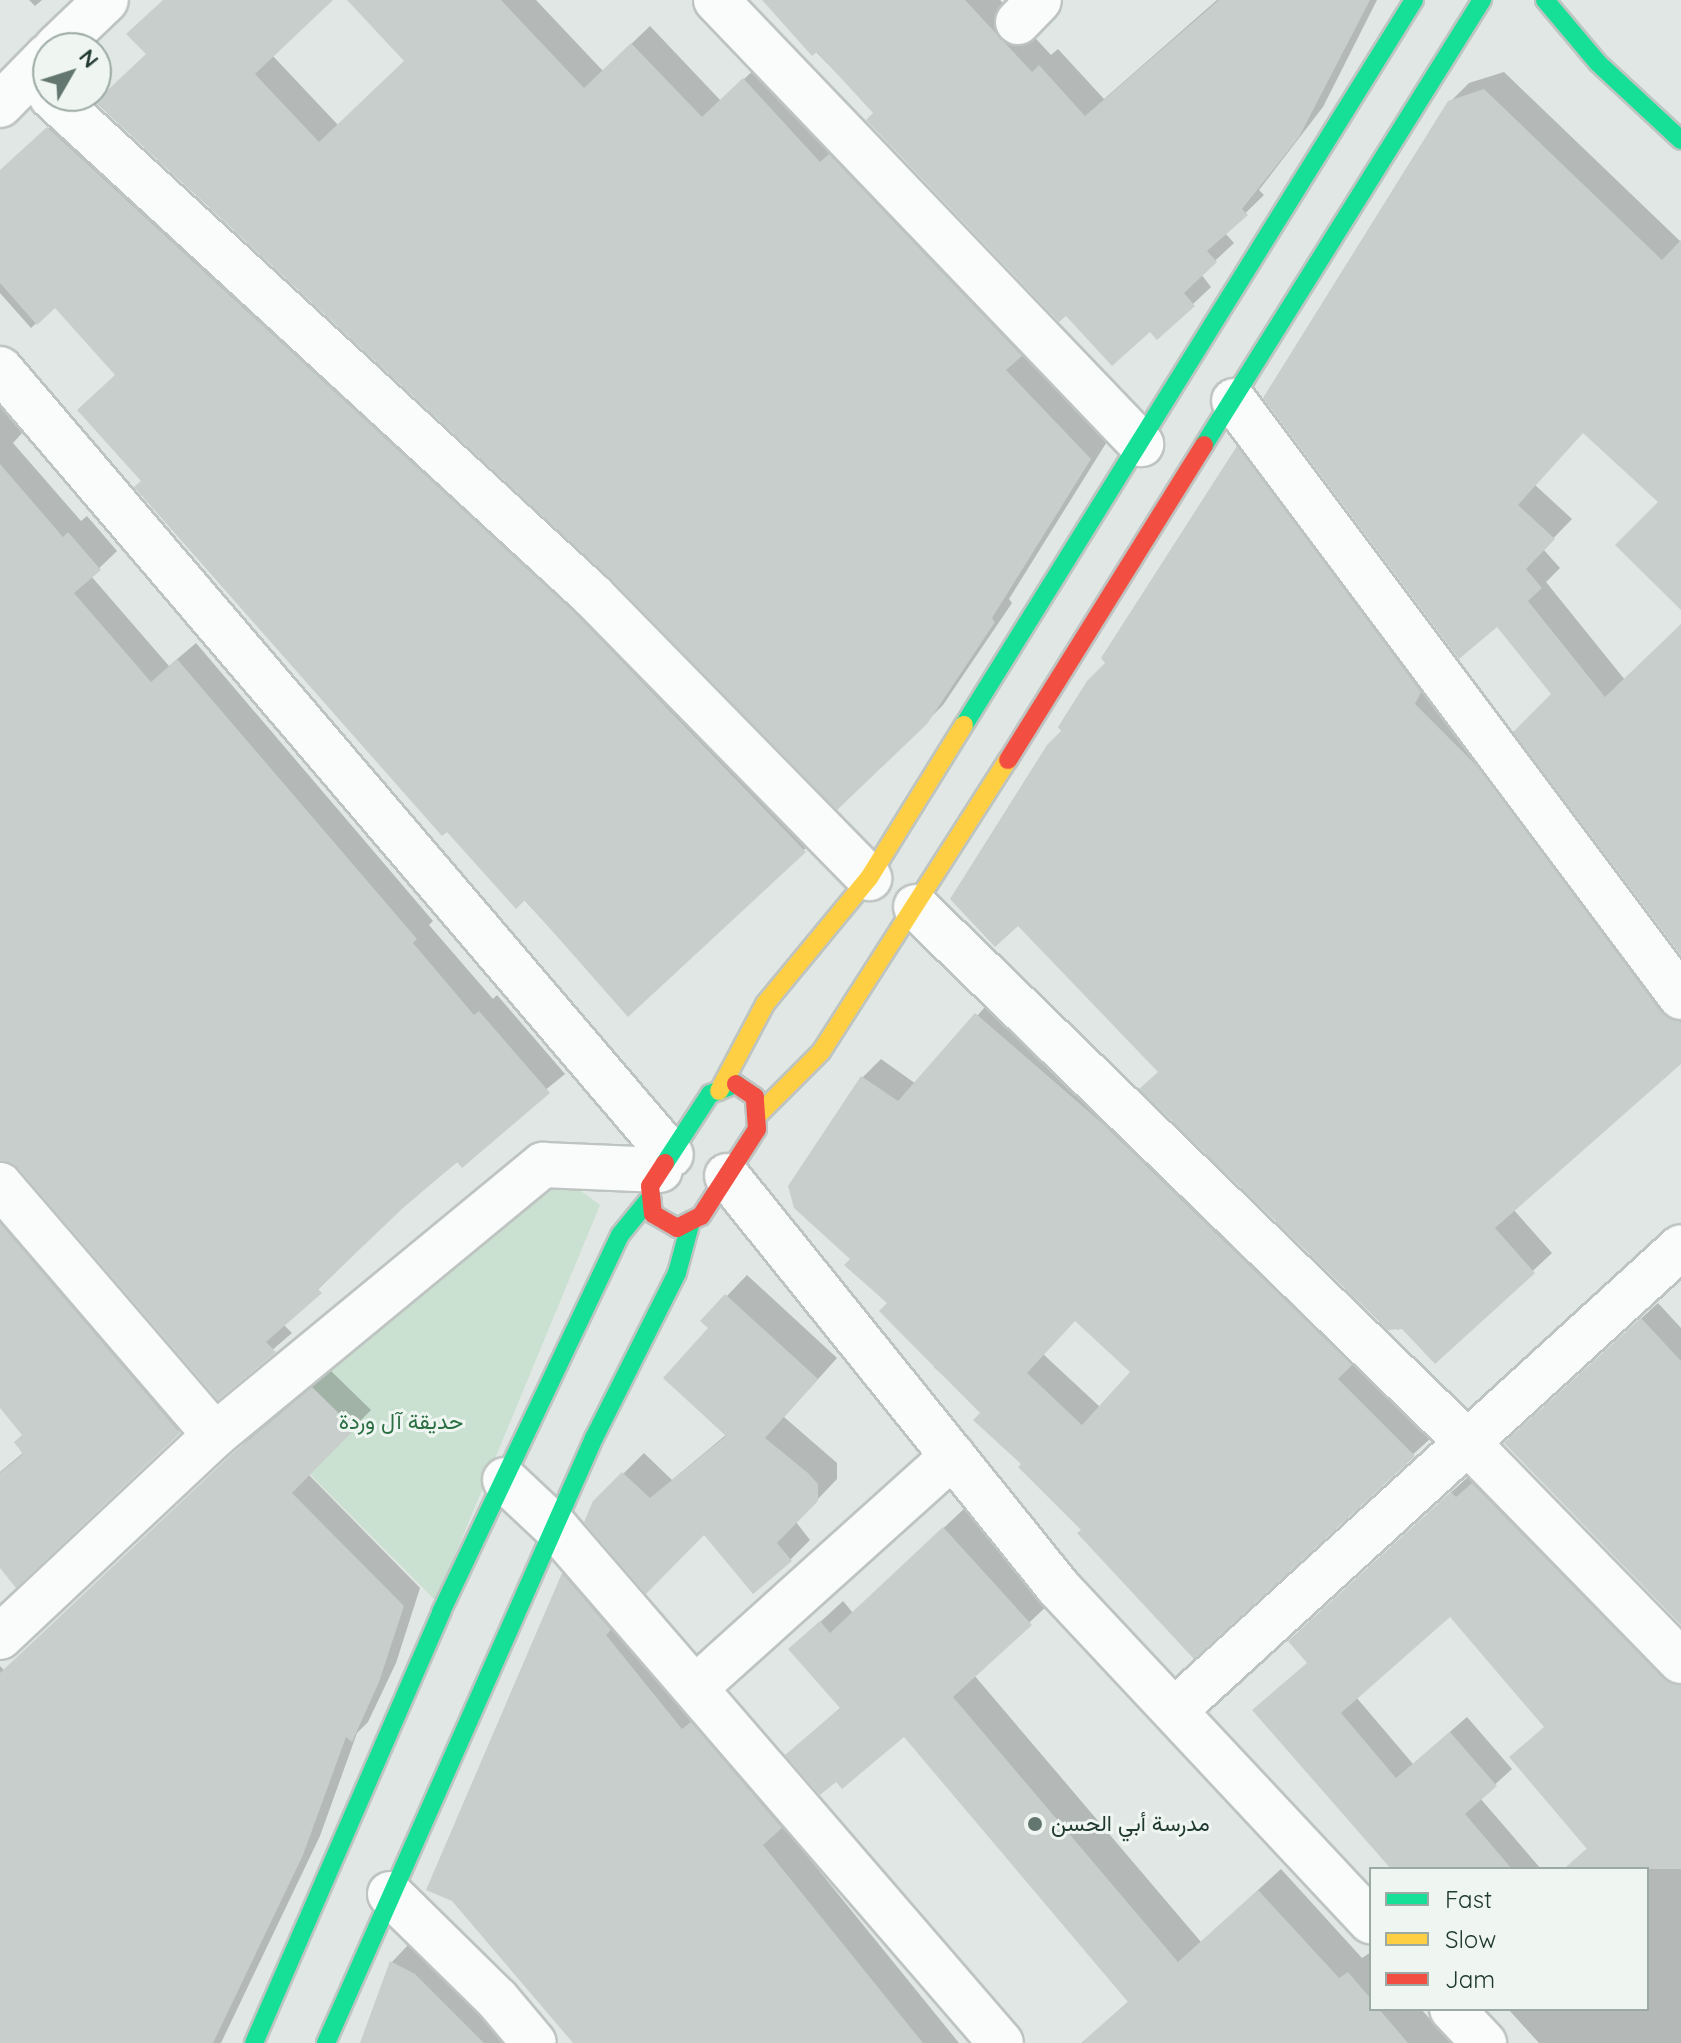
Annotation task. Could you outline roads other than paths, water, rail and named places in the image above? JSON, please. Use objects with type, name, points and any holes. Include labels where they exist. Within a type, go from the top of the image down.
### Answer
[{"type":"street","points":[[75,32],[106,0]]},
{"type":"street","points":[[716,0],[1141,444]]},
{"type":"street","points":[[719,1091],[765,1004],[869,878],[1414,0]]},
{"type":"street","points":[[756,1117],[821,1052],[916,907],[1482,0]]},
{"type":"street","points":[[1545,0],[1598,63],[1681,140]]},
{"type":"street","points":[[73,112],[593,596],[869,878]]},
{"type":"street","points":[[0,369],[660,1174],[653,1214],[677,1228],[701,1216],[757,1129],[755,1097],[736,1084],[710,1094],[660,1174],[620,1235],[441,1612],[254,2043]]},
{"type":"street","points":[[1234,401],[1681,997]]},
{"type":"street","points":[[916,907],[1467,1442],[1681,1661]]},
{"type":"street","points":[[0,1637],[215,1435],[543,1165],[660,1174]]},
{"type":"street","points":[[727,1176],[1058,1587],[1176,1709],[1369,1919]]},
{"type":"street","points":[[0,1185],[215,1435]]},
{"type":"street","points":[[326,2043],[390,1894],[557,1529],[594,1438],[677,1273],[691,1221]]},
{"type":"street","points":[[1176,1709],[1681,1247]]},
{"type":"street","points":[[695,1688],[953,1456]]},
{"type":"street","points":[[505,1480],[557,1529],[1001,2043]]},
{"type":"street","points":[[390,1894],[497,1999],[534,2043]]},
{"type":"street","points":[[1454,2011],[1484,2043]]},
{"type":"place","name":"مدرسة أبي الحسن","points":[[1035,1824]]},
{"type":"park label","name":"حديقة آل وردة","points":[[401,1422]]}]
